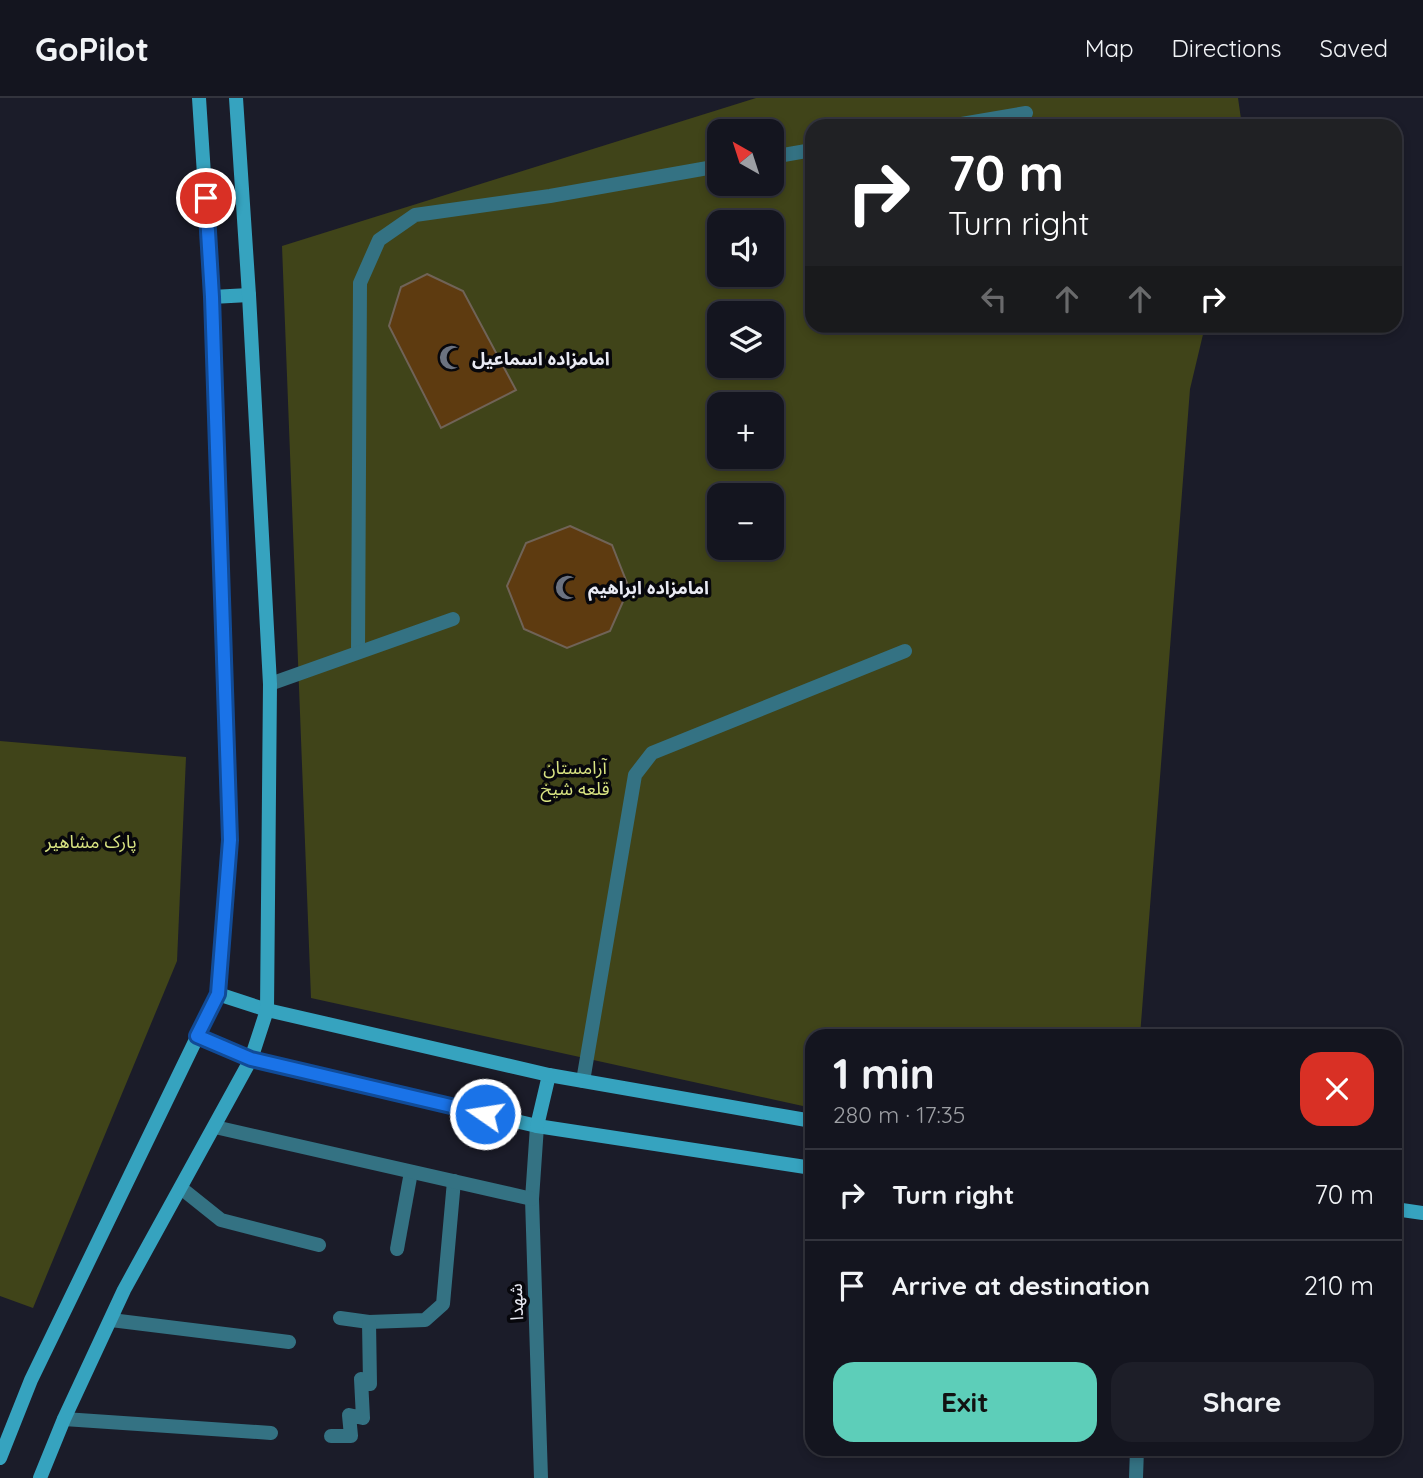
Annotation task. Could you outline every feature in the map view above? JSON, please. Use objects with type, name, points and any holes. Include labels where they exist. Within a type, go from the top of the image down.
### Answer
[{"type":"street","points":[[0,1458],[31,1380],[218,994],[230,840],[212,297],[199,98]]},
{"type":"street","points":[[40,1478],[64,1419],[111,1320],[251,1059],[267,1010],[270,684],[236,98]]},
{"type":"street","points":[[991,119],[1026,113]]},
{"type":"street","points":[[784,155],[805,151]]},
{"type":"street","points":[[358,652],[360,283],[379,240],[415,215],[550,196],[707,168]]},
{"type":"street","points":[[212,297],[249,295]]},
{"type":"street","points":[[270,684],[453,619]]},
{"type":"street","points":[[583,1081],[635,775],[652,753],[905,651]]},
{"type":"street","points":[[218,994],[267,1010],[549,1075],[805,1120]]},
{"type":"street","points":[[197,1036],[251,1059],[537,1126],[805,1167]]},
{"type":"street","points":[[537,1126],[549,1075]]},
{"type":"street","name":"شهدا","points":[[537,1126],[532,1199],[541,1478]]},
{"type":"street","points":[[215,1127],[532,1199]]},
{"type":"street","points":[[397,1249],[411,1172]]},
{"type":"street","points":[[340,1318],[369,1322],[425,1320],[443,1304],[454,1181]]},
{"type":"street","points":[[181,1188],[221,1220],[319,1245]]},
{"type":"street","points":[[1402,1210],[1423,1213]]},
{"type":"street","points":[[111,1320],[289,1342]]},
{"type":"street","points":[[331,1436],[351,1436],[349,1415],[363,1418],[361,1379],[370,1384],[369,1322]]},
{"type":"street","points":[[64,1419],[271,1433]]},
{"type":"street","points":[[1136,1478],[1137,1456]]},
{"type":"green space","name":"آرامستان قلعه شیخ","points":[[756,98],[1238,98],[1241,119],[805,119],[805,333],[1203,333],[1190,389],[1141,1029],[805,1029],[805,1106],[311,998],[282,246]]},
{"type":"green space","name":"پارک مشاهیر","points":[[0,741],[186,757],[177,961],[33,1308],[0,1296]]},
{"type":"building","name":"امامزاده اسماعیل","points":[[427,274],[463,291],[516,390],[441,428],[389,326],[401,287]]},
{"type":"building","name":"امامزاده ابراهیم","points":[[570,526],[612,545],[629,588],[610,631],[567,648],[524,629],[507,586],[526,543]]},
{"type":"place","name":"امامزاده اسماعیل","points":[[452,358]]},
{"type":"place","name":"امامزاده ابراهیم","points":[[568,587]]},
{"type":"route","points":[[206,198],[212,297],[230,840],[218,994],[197,1036],[251,1059],[485,1114]]}]
